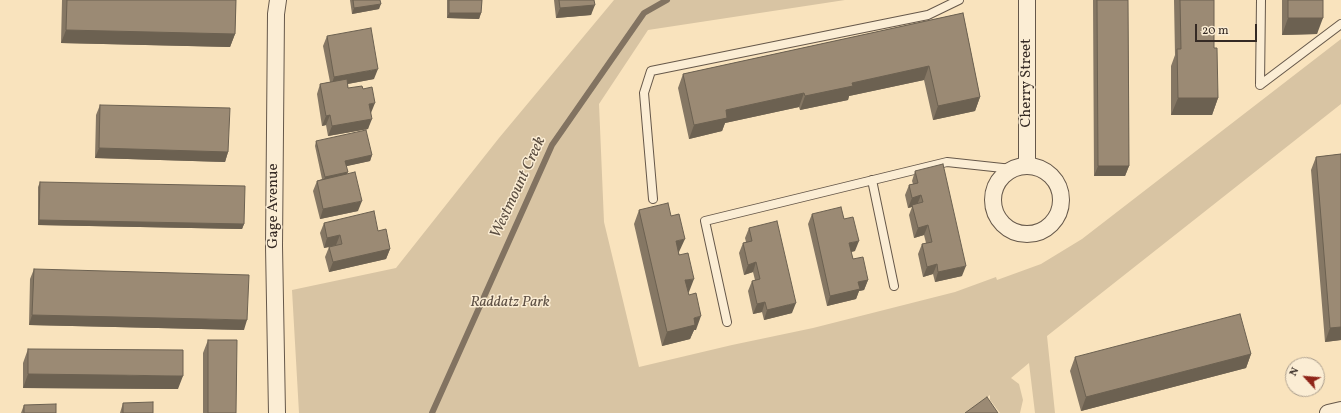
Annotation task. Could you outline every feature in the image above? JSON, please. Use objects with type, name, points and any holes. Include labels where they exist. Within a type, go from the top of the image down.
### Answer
[{"type":"street","name":"Gage Avenue","points":[[277,413],[274,246],[276,14],[278,0]]},
{"type":"street","name":"Cherry Street","points":[[1019,168],[1027,0]]},
{"type":"street","points":[[1328,413],[1341,410]]},
{"type":"lane","points":[[653,200],[644,93],[651,71],[928,15],[960,0]]},
{"type":"lane","points":[[1261,0],[1260,85],[1341,24]]},
{"type":"lane","points":[[727,322],[705,220],[947,162],[1019,168]]},
{"type":"lane","points":[[872,180],[894,286]]},
{"type":"green space","name":"Raddatz Park","points":[[614,0],[845,0],[648,30],[599,104],[604,222],[639,367],[813,328],[955,292],[996,277],[997,280],[1041,264],[1082,239],[1341,39],[1341,104],[1047,336],[1055,413],[1035,413],[1029,363],[1011,378],[1019,384],[1023,400],[1020,413],[1000,413],[990,400],[990,395],[967,413],[299,413],[292,290],[396,268],[499,138]]},
{"type":"building","points":[[67,0],[236,0],[235,34],[66,30]]},
{"type":"building","points":[[353,0],[380,0],[381,4],[354,8]]},
{"type":"building","points":[[449,0],[482,0],[481,13],[449,13]]},
{"type":"building","points":[[559,0],[594,0],[595,5],[560,8]]},
{"type":"building","points":[[1097,0],[1128,0],[1129,166],[1098,166]]},
{"type":"building","points":[[1180,0],[1214,0],[1214,48],[1217,48],[1218,98],[1178,98],[1177,49],[1181,49]]},
{"type":"building","points":[[1288,0],[1323,0],[1323,18],[1288,18]]},
{"type":"building","points":[[963,13],[980,97],[938,106],[929,66],[852,83],[853,86],[805,96],[804,93],[726,110],[727,118],[694,125],[683,74]]},
{"type":"building","points":[[371,28],[378,69],[334,77],[327,36]]},
{"type":"building","points":[[347,79],[348,88],[362,86],[363,89],[372,87],[375,103],[369,104],[372,119],[332,126],[330,115],[326,116],[320,84]]},
{"type":"building","points":[[100,105],[230,108],[228,152],[99,148]]},
{"type":"building","points":[[366,130],[372,155],[345,161],[348,172],[325,177],[316,141]]},
{"type":"building","points":[[1341,154],[1341,327],[1330,328],[1316,157]]},
{"type":"building","points":[[943,164],[966,266],[938,272],[937,264],[927,267],[922,244],[932,242],[928,225],[918,228],[912,205],[923,202],[921,195],[912,198],[909,185],[918,183],[915,171]]},
{"type":"building","points":[[355,172],[362,201],[323,209],[317,181]]},
{"type":"building","points":[[40,182],[245,186],[244,224],[39,220]]},
{"type":"building","points":[[668,203],[671,216],[679,214],[685,239],[676,241],[679,255],[688,253],[694,279],[685,280],[689,295],[696,293],[701,316],[694,318],[695,325],[667,332],[639,210]]},
{"type":"building","points":[[841,207],[844,219],[853,217],[859,241],[849,243],[853,259],[863,257],[868,280],[858,282],[860,289],[830,296],[812,214]]},
{"type":"building","points":[[374,211],[378,231],[386,229],[390,249],[333,262],[329,247],[342,244],[340,235],[327,238],[324,223]]},
{"type":"building","points":[[777,221],[796,303],[767,310],[765,302],[757,304],[752,281],[760,279],[756,262],[748,265],[743,243],[752,241],[749,228]]},
{"type":"building","points":[[34,269],[249,275],[247,320],[32,315]]},
{"type":"building","points":[[1240,314],[1251,354],[1086,397],[1075,357]]},
{"type":"building","points":[[208,340],[237,340],[236,413],[208,413]]},
{"type":"building","points":[[28,349],[183,350],[183,376],[28,374]]},
{"type":"building","points":[[987,397],[998,413],[965,413]]},
{"type":"building","points":[[153,402],[153,413],[123,413],[123,403]]},
{"type":"building","points":[[56,404],[56,413],[24,413],[24,405]]},
{"type":"waterway","name":"Westmount Creek","points":[[432,413],[552,145],[644,13],[667,0]]}]
